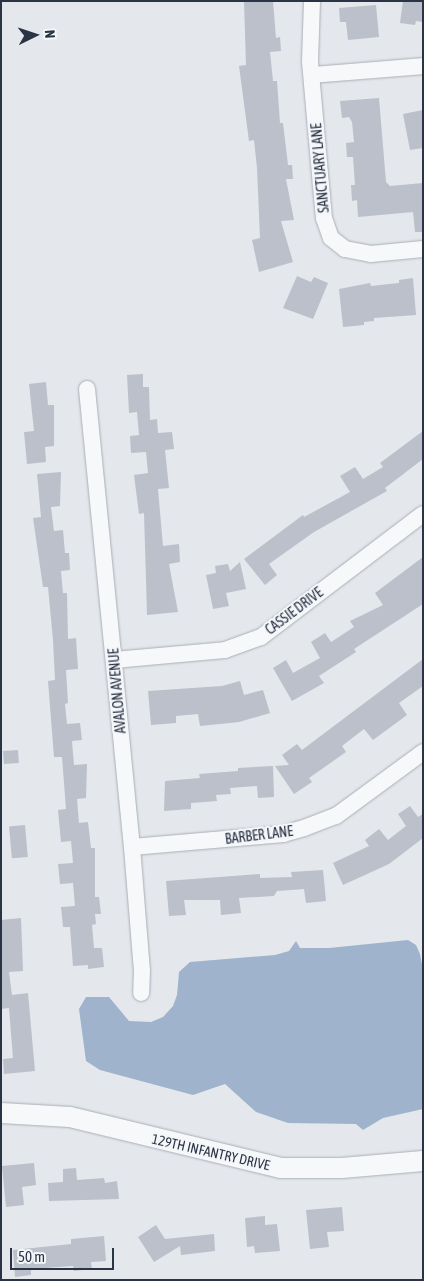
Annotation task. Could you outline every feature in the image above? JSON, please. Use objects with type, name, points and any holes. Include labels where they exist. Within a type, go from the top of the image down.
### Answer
[{"type":"street","name":"SANCTUARY LANE","points":[[312,1],[312,75],[324,218],[331,238],[345,249],[362,253],[423,249]]},
{"type":"street","points":[[312,75],[423,66]]},
{"type":"street","name":"AVALON AVENUE","points":[[87,389],[132,848],[142,970],[141,994]]},
{"type":"street","name":"CASSIE DRIVE","points":[[114,660],[224,650],[261,637],[423,514]]},
{"type":"street","name":"BARBER LANE","points":[[132,848],[283,834],[304,828],[336,816],[423,752]]},
{"type":"street","name":"129TH INFANTRY DRIVE","points":[[1,1113],[70,1117],[281,1168],[342,1168],[423,1161]]},
{"type":"water","points":[[408,940],[416,945],[423,970],[423,1109],[383,1118],[363,1130],[356,1124],[288,1123],[256,1112],[225,1084],[193,1095],[100,1070],[86,1061],[79,1009],[86,997],[109,997],[129,1021],[151,1022],[163,1017],[173,1006],[177,995],[179,972],[190,962],[275,955],[289,951],[296,941],[300,948],[329,948]]},
{"type":"building","points":[[244,1],[273,1],[276,38],[280,37],[281,51],[270,52],[273,81],[277,81],[280,123],[283,123],[288,165],[292,165],[293,179],[286,179],[294,220],[281,221],[293,262],[259,272],[252,240],[260,238],[257,168],[254,140],[249,141],[239,66],[246,65]]},
{"type":"building","points":[[403,1],[423,1],[423,22],[416,21],[415,25],[400,23]]},
{"type":"building","points":[[376,5],[379,37],[348,40],[346,22],[340,22],[339,8]]},
{"type":"building","points":[[379,98],[386,182],[390,186],[423,183],[423,232],[415,232],[413,212],[358,217],[357,200],[352,201],[351,185],[355,185],[353,157],[347,157],[346,143],[354,142],[352,122],[349,117],[342,118],[340,101]]},
{"type":"building","points":[[423,110],[423,148],[410,150],[403,114]]},
{"type":"building","points":[[297,276],[311,282],[314,277],[328,283],[313,319],[283,308]]},
{"type":"building","points":[[413,278],[416,315],[374,318],[374,321],[364,322],[364,325],[343,327],[339,289],[370,283],[371,286],[399,283],[399,280]]},
{"type":"building","points":[[143,374],[143,387],[149,387],[150,420],[157,419],[158,433],[172,432],[174,449],[165,450],[169,488],[158,489],[163,546],[179,544],[180,562],[169,564],[178,612],[147,615],[144,513],[139,514],[134,475],[148,473],[146,452],[131,453],[130,436],[139,435],[137,412],[129,413],[127,375]]},
{"type":"building","points":[[46,382],[48,405],[54,405],[54,446],[45,447],[46,462],[27,464],[24,432],[34,431],[29,384]]},
{"type":"building","points":[[423,431],[423,459],[385,488],[387,491],[314,532],[269,564],[277,575],[265,585],[244,559],[303,515],[304,517],[350,492],[340,476],[355,467],[363,479],[383,467],[380,463]]},
{"type":"building","points":[[61,472],[60,506],[51,507],[54,531],[63,530],[65,553],[69,553],[70,570],[61,571],[63,593],[67,593],[68,639],[76,638],[78,669],[66,670],[68,703],[65,704],[67,724],[80,723],[82,740],[72,741],[74,765],[87,764],[86,798],[77,799],[79,823],[88,822],[91,848],[95,848],[95,897],[99,897],[101,914],[95,914],[96,924],[92,925],[94,948],[102,948],[104,967],[88,969],[88,965],[73,966],[70,927],[63,927],[61,907],[75,906],[73,883],[60,884],[58,864],[73,863],[71,841],[61,842],[58,810],[66,809],[62,757],[54,757],[48,681],[55,680],[53,640],[48,587],[43,587],[33,518],[41,517],[37,474]]},
{"type":"building","points":[[423,557],[423,604],[354,649],[356,652],[319,676],[324,683],[292,701],[273,668],[286,660],[293,673],[320,658],[311,642],[325,633],[331,642],[354,627],[350,621],[383,605],[375,593]]},
{"type":"building","points":[[240,562],[246,589],[226,593],[229,606],[213,609],[206,575],[216,573],[215,566],[228,564],[230,571]]},
{"type":"building","points":[[423,659],[423,686],[399,703],[407,715],[373,740],[364,729],[342,746],[346,752],[309,778],[312,782],[294,794],[275,766],[289,765],[282,755],[297,744],[302,750]]},
{"type":"building","points":[[240,681],[244,695],[263,690],[270,713],[239,722],[200,726],[198,714],[176,716],[176,723],[151,725],[148,691],[222,686]]},
{"type":"building","points":[[18,750],[19,763],[4,764],[3,751]]},
{"type":"building","points":[[273,766],[274,797],[258,798],[257,786],[230,788],[231,794],[216,795],[217,801],[191,803],[191,809],[164,811],[165,781],[200,778],[199,774],[238,771],[238,768]]},
{"type":"building","points":[[410,806],[418,817],[423,814],[423,838],[389,864],[343,885],[333,863],[369,846],[365,840],[379,829],[388,840],[406,826],[398,814]]},
{"type":"building","points":[[25,825],[28,857],[12,858],[9,826]]},
{"type":"building","points":[[323,870],[326,901],[306,903],[304,889],[277,891],[274,896],[239,898],[241,913],[221,915],[220,900],[184,900],[186,915],[169,916],[166,881],[260,874],[260,878],[292,877],[291,872]]},
{"type":"building","points":[[21,918],[23,971],[9,972],[12,995],[28,993],[35,1071],[4,1074],[3,1059],[13,1058],[9,1008],[1,1009],[1,920]]},
{"type":"building","points":[[34,1163],[36,1185],[22,1187],[24,1205],[6,1207],[2,1166]]},
{"type":"building","points":[[76,1168],[77,1180],[104,1178],[105,1183],[117,1181],[119,1199],[49,1201],[48,1183],[63,1182],[63,1169]]},
{"type":"building","points":[[342,1207],[344,1231],[327,1232],[329,1247],[310,1249],[306,1210]]},
{"type":"building","points":[[265,1216],[265,1225],[277,1224],[280,1251],[255,1253],[254,1246],[247,1247],[245,1218]]},
{"type":"building","points":[[156,1225],[165,1239],[214,1234],[215,1251],[181,1255],[180,1246],[154,1262],[138,1237]]},
{"type":"building","points":[[104,1236],[106,1261],[91,1262],[92,1269],[74,1271],[73,1266],[31,1269],[31,1275],[15,1277],[13,1250],[71,1244],[71,1239]]}]
